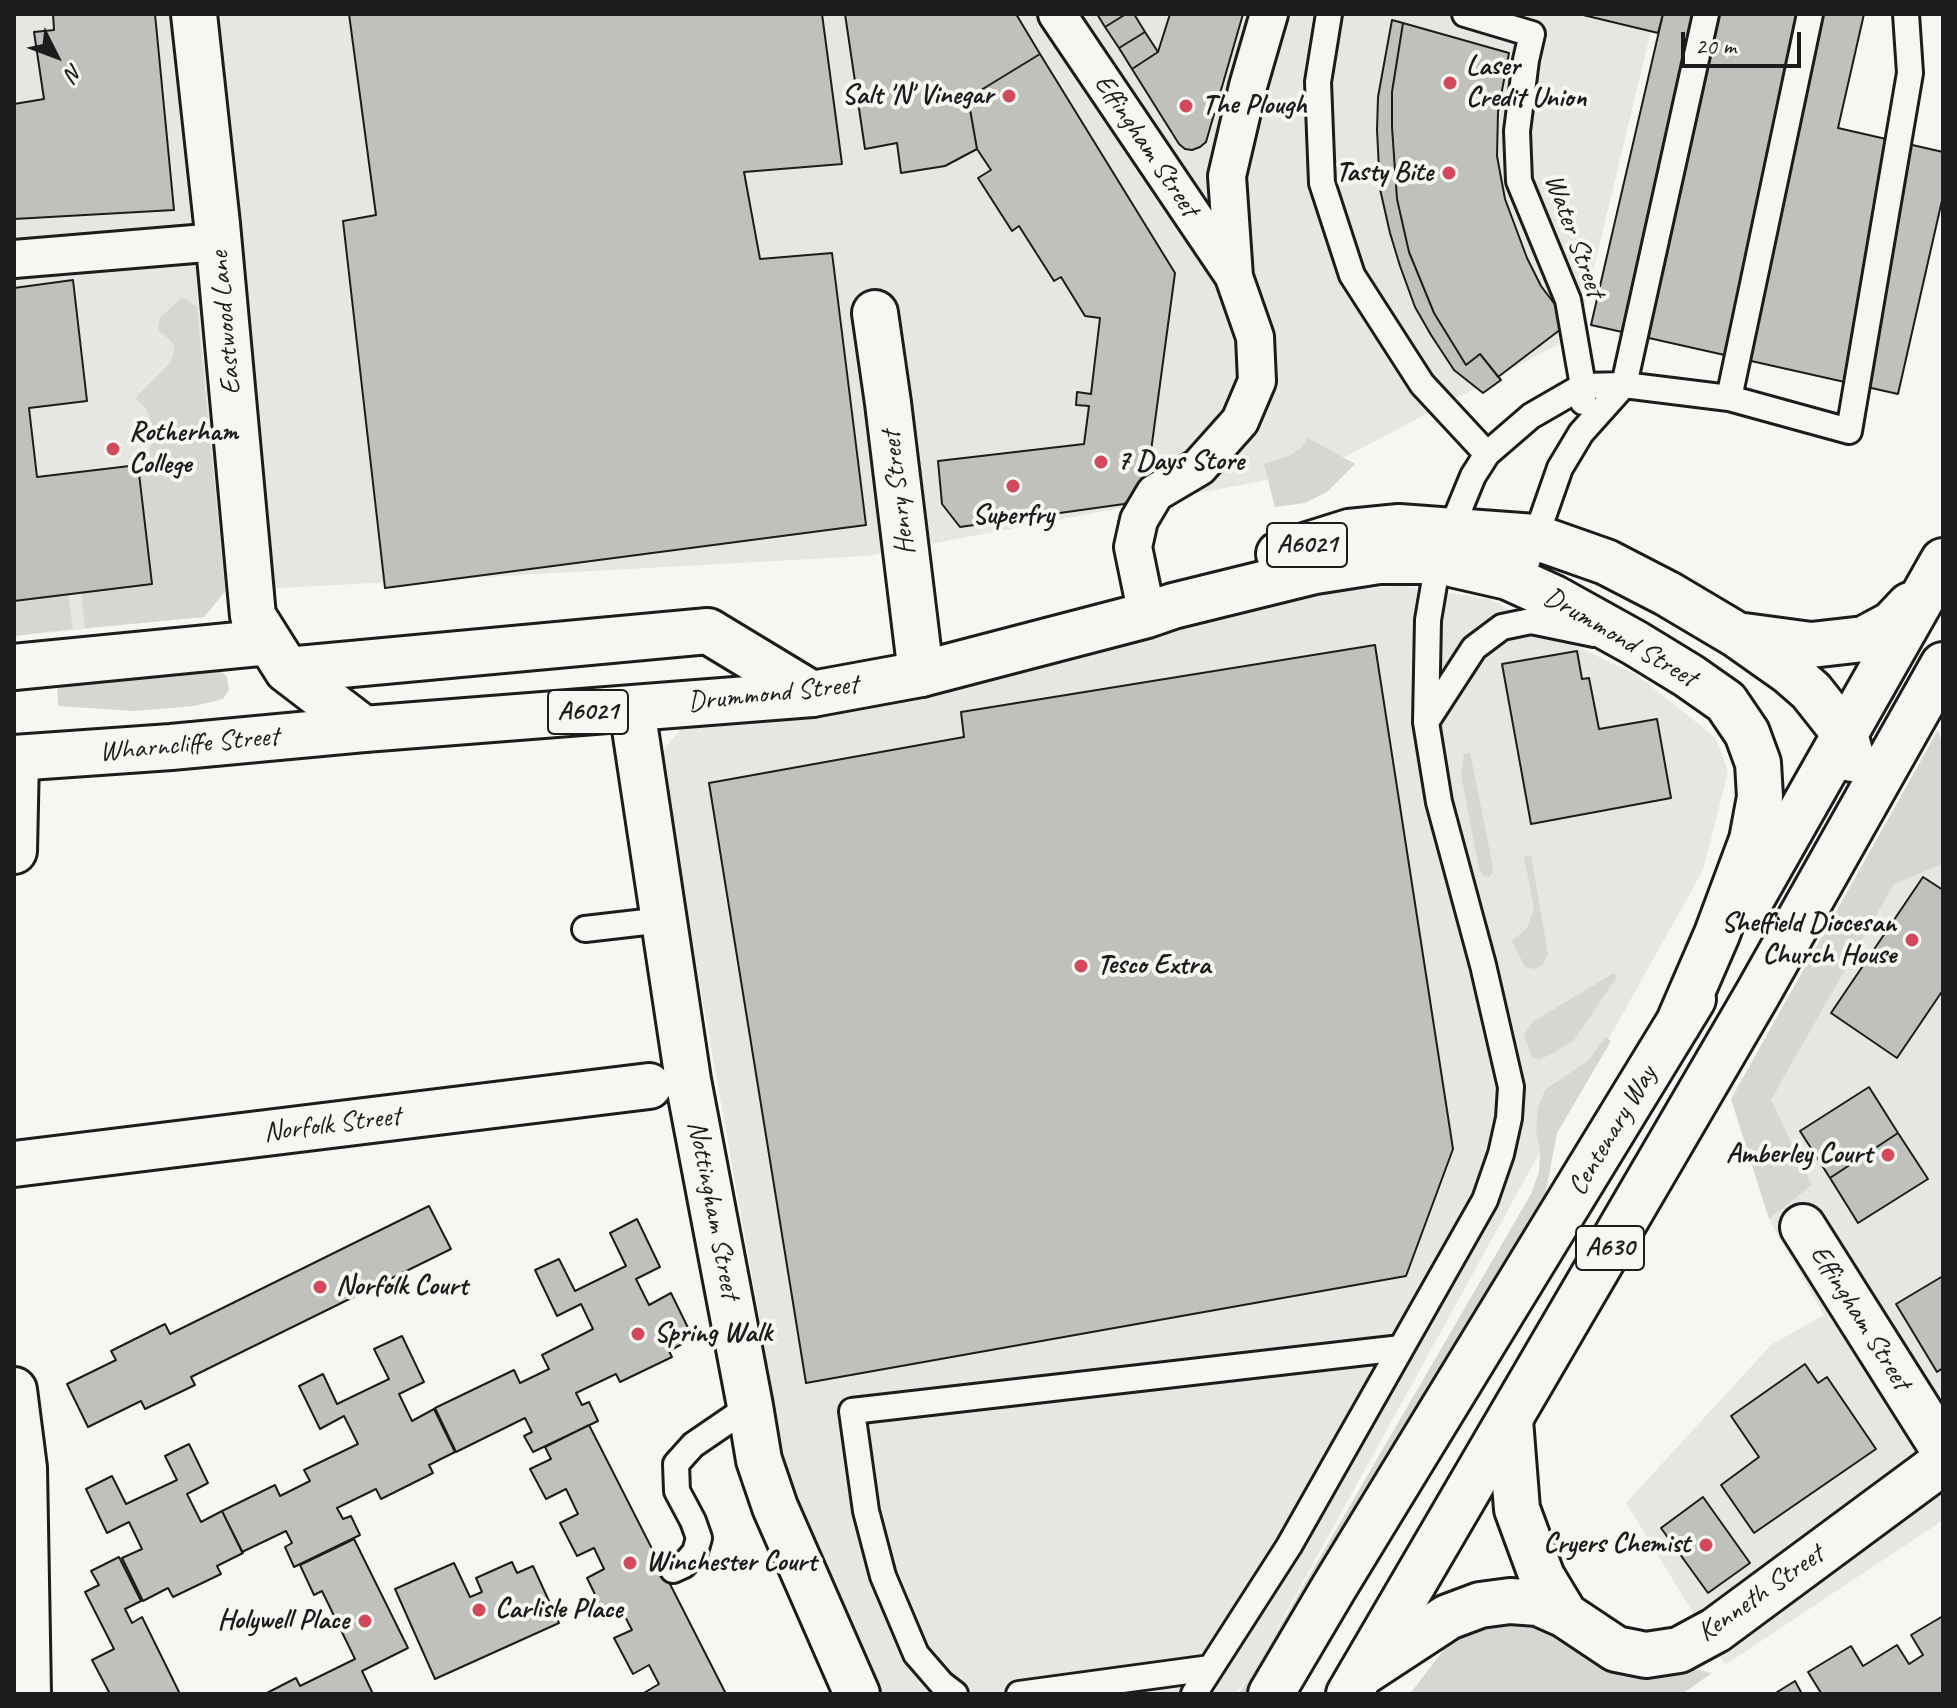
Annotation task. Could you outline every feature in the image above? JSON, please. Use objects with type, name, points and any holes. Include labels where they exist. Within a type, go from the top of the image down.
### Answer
[{"type":"main road","name":"Eastwood Lane","points":[[194,14],[253,616],[278,656],[364,729]]},
{"type":"main road","name":"Henry Street","points":[[875,313],[921,674]]},
{"type":"main road","name":"Drummond Street","points":[[364,729],[812,694],[921,674],[1160,610],[1283,553],[1349,532],[1399,527],[1554,598],[1635,643],[1726,702],[1747,733],[1758,763],[1760,797],[1752,840],[1717,934],[1678,1024]]},
{"type":"main road","name":"Drummond Street","points":[[1445,546],[1535,537],[1606,562],[1737,635],[1811,691],[1845,734],[1853,765],[1855,820]]},
{"type":"main road","name":"Drummond Street","points":[[1737,635],[1811,645],[1864,639],[1892,624],[1936,574]]},
{"type":"main road","name":"Centenary Way","points":[[1271,1694],[1718,959],[1936,574]]},
{"type":"main road","points":[[14,667],[278,656],[708,631],[812,694]]},
{"type":"main road","name":"Centenary Way","points":[[1355,1684],[1757,995],[1943,665]]},
{"type":"main road","name":"Nottingham Street","points":[[632,709],[690,1091],[759,1460],[775,1507],[857,1694]]},
{"type":"main road","name":"Wharncliffe Street","points":[[15,758],[364,729]]},
{"type":"main road","points":[[14,851],[15,758]]},
{"type":"main road","name":"Norfolk Street","points":[[14,1164],[649,1086]]},
{"type":"main road","name":"Effingham Street","points":[[1803,1227],[1943,1449]]},
{"type":"main road","points":[[14,1390],[24,1468],[23,1685]]},
{"type":"main road","name":"Kenneth Street","points":[[1510,1420],[1517,1509],[1542,1577],[1565,1615]]},
{"type":"main road","name":"Kenneth Street","points":[[1355,1684],[1448,1617],[1480,1605],[1510,1601],[1538,1603],[1565,1615],[1616,1649],[1646,1655],[1679,1650],[1716,1630],[1943,1462]]},
{"type":"street","name":"Effingham Street","points":[[1057,14],[1234,277]]},
{"type":"street","points":[[1160,610],[1133,547],[1139,520],[1155,493],[1199,467],[1240,421],[1257,381],[1255,337],[1234,277],[1227,176],[1269,14]]},
{"type":"street","points":[[14,259],[218,242]]},
{"type":"lane","points":[[1329,14],[1318,82],[1322,183],[1352,275],[1422,384],[1487,454]]},
{"type":"lane","name":"Water Street","points":[[1465,14],[1532,34],[1517,131],[1519,181],[1568,300],[1583,386],[1581,433]]},
{"type":"lane","points":[[1520,582],[1560,468],[1581,433],[1624,385],[1706,14]]},
{"type":"lane","points":[[1729,398],[1810,14]]},
{"type":"lane","points":[[1194,1694],[1289,1546],[1485,1200],[1501,1154],[1509,1118],[1511,1087],[1483,965],[1439,802],[1426,722],[1428,620],[1445,546],[1473,476],[1487,454],[1531,416],[1583,386],[1624,385],[1729,398],[1849,431],[1910,73],[1906,14]]},
{"type":"lane","points":[[1426,722],[1474,648],[1502,627],[1531,621],[1635,643]]},
{"type":"lane","points":[[585,929],[663,920]]},
{"type":"lane","points":[[955,1694],[916,1654],[883,1576],[866,1511],[852,1411],[1401,1348]]},
{"type":"lane","points":[[673,1570],[684,1565],[695,1552],[699,1538],[677,1491],[676,1464],[693,1445],[750,1406]]},
{"type":"lane","points":[[1019,1694],[1210,1668]]},
{"type":"shaded area","points":[[14,14],[1655,14],[1578,334],[1320,470],[867,556],[226,591],[204,617],[14,636]]},
{"type":"shaded area","points":[[182,297],[197,307],[225,591],[204,617],[85,628],[81,593],[152,584],[138,465],[151,446],[153,426],[146,408],[136,399],[171,362],[175,347],[158,326],[160,318]]},
{"type":"shaded area","points":[[1308,438],[1355,464],[1327,492],[1305,503],[1275,507],[1264,464],[1291,455]]},
{"type":"shaded area","points":[[1401,586],[1490,599],[1569,643],[1637,675],[1716,738],[1728,772],[1703,870],[1617,1024],[1540,1152],[1251,1676],[1235,1694],[879,1694],[790,1490],[659,755],[685,724],[1287,595]]},
{"type":"shaded area","points":[[68,594],[73,629],[14,636],[14,601]]},
{"type":"shaded area","points":[[217,667],[227,677],[229,690],[223,699],[194,706],[134,711],[58,706],[57,679]]},
{"type":"shaded area","points":[[1938,730],[1943,745],[1943,864],[1894,884],[1771,1100],[1812,1185],[1769,1219],[1731,1099]]},
{"type":"shaded area","points":[[1470,753],[1493,867],[1489,877],[1479,869],[1461,774],[1464,754]]},
{"type":"shaded area","points":[[1531,855],[1548,954],[1543,964],[1535,969],[1525,967],[1512,941],[1527,928],[1534,907],[1524,857]]},
{"type":"shaded area","points":[[1943,864],[1943,1520],[1725,1665],[1626,1503],[1771,1345],[1824,1315],[1769,1219],[1812,1185],[1771,1100],[1894,883]]},
{"type":"shaded area","points":[[1614,973],[1617,977],[1574,1040],[1539,1060],[1532,1057],[1524,1034],[1534,1021]]},
{"type":"shaded area","points":[[1605,1037],[1611,1041],[1557,1133],[1544,1202],[1249,1694],[1238,1694],[1531,1194],[1539,1172],[1540,1152],[1536,1131],[1538,1108],[1545,1090],[1589,1060]]},
{"type":"shaded area","points":[[1525,1616],[1553,1628],[1584,1657],[1620,1668],[1688,1668],[1712,1673],[1682,1694],[1410,1694],[1451,1640],[1485,1622]]},
{"type":"building","points":[[53,14],[155,14],[174,210],[14,219],[14,104],[44,99],[34,32],[54,30]]},
{"type":"building","points":[[349,14],[822,14],[842,164],[744,172],[760,259],[832,253],[866,525],[385,588],[343,221],[376,215]]},
{"type":"building","points":[[845,14],[1016,14],[1040,54],[968,98],[977,149],[945,166],[901,173],[897,143],[865,149]]},
{"type":"building","points":[[1097,14],[1126,14],[1105,27]]},
{"type":"building","points":[[1126,14],[1134,14],[1145,32],[1119,48],[1105,27]]},
{"type":"building","name":"The Plough","points":[[1170,14],[1243,14],[1206,142],[1192,150],[1179,144],[1132,69],[1158,52]]},
{"type":"building","points":[[1579,14],[1663,14],[1658,33]]},
{"type":"building","points":[[1663,14],[1864,14],[1838,128],[1943,152],[1943,196],[1898,394],[1591,325]]},
{"type":"building","points":[[1392,20],[1403,23],[1392,92],[1392,127],[1397,199],[1409,252],[1434,313],[1466,365],[1480,354],[1501,380],[1483,393],[1454,370],[1431,335],[1415,307],[1390,233],[1380,189],[1377,130],[1378,97]]},
{"type":"building","points":[[1403,23],[1509,53],[1498,112],[1497,156],[1505,199],[1541,286],[1569,323],[1498,377],[1480,354],[1466,365],[1434,313],[1409,252],[1397,199],[1392,127],[1392,92]]},
{"type":"building","points":[[1145,32],[1158,52],[1132,69],[1119,48]]},
{"type":"building","points":[[1040,54],[1175,273],[1146,488],[1124,504],[960,527],[942,504],[938,461],[1084,444],[1089,406],[1076,405],[1077,392],[1091,394],[1100,318],[1085,316],[1061,277],[1054,281],[1019,226],[1012,231],[978,178],[991,170],[977,149],[968,98]]},
{"type":"building","name":"Rotherham College","points":[[73,280],[87,401],[29,408],[37,477],[138,465],[152,584],[14,601],[14,288]]},
{"type":"building","name":"Tesco Extra","points":[[1375,645],[1453,1149],[1406,1276],[806,1383],[709,783],[964,737],[961,712]]},
{"type":"building","points":[[1577,651],[1582,679],[1589,678],[1599,729],[1657,719],[1671,798],[1531,824],[1502,664]]},
{"type":"building","name":"Sheffield Diocesan Church House","points":[[1923,877],[1943,890],[1943,990],[1897,1058],[1831,1013]]},
{"type":"building","points":[[1869,1087],[1898,1133],[1830,1178],[1800,1131]]},
{"type":"building","name":"Amberley Court","points":[[1898,1133],[1928,1179],[1858,1223],[1830,1178]]},
{"type":"building","name":"Norfolk Court","points":[[429,1206],[451,1249],[191,1377],[195,1385],[145,1409],[141,1401],[88,1427],[67,1384],[116,1360],[111,1351],[165,1324],[170,1334]]},
{"type":"building","name":"Spring Walk","points":[[637,1219],[660,1267],[636,1279],[649,1305],[671,1293],[693,1338],[669,1351],[672,1357],[620,1382],[616,1374],[576,1393],[582,1405],[589,1402],[598,1421],[533,1452],[524,1436],[532,1432],[525,1418],[456,1452],[435,1408],[514,1370],[520,1383],[549,1369],[542,1355],[593,1329],[581,1304],[557,1316],[535,1270],[559,1259],[575,1291],[626,1266],[610,1233]]},
{"type":"building","points":[[1943,1276],[1943,1368],[1937,1372],[1896,1304]]},
{"type":"building","points":[[402,1336],[424,1382],[399,1394],[412,1421],[434,1409],[455,1452],[429,1465],[433,1473],[381,1499],[376,1489],[337,1508],[343,1519],[351,1516],[360,1535],[294,1567],[285,1547],[292,1543],[286,1531],[242,1552],[222,1511],[275,1485],[280,1496],[310,1481],[304,1470],[358,1444],[344,1416],[320,1429],[299,1386],[323,1374],[337,1404],[389,1379],[374,1349]]},
{"type":"building","points":[[1805,1364],[1818,1383],[1827,1377],[1876,1449],[1754,1533],[1721,1485],[1759,1457],[1731,1416]]},
{"type":"building","name":"Winchester Court","points":[[589,1425],[726,1694],[642,1694],[659,1684],[649,1665],[633,1674],[614,1638],[632,1630],[620,1607],[605,1615],[587,1578],[604,1569],[594,1548],[577,1556],[560,1523],[578,1514],[566,1489],[546,1499],[530,1469],[551,1459],[545,1447]]},
{"type":"building","points":[[189,1444],[208,1483],[187,1494],[201,1522],[222,1511],[243,1553],[217,1566],[221,1574],[173,1597],[168,1588],[143,1601],[122,1558],[142,1549],[129,1522],[107,1533],[86,1489],[112,1476],[126,1504],[177,1480],[165,1456]]},
{"type":"building","name":"Cryers Chemist","points":[[1703,1497],[1750,1563],[1708,1593],[1661,1528]]},
{"type":"building","name":"Holywell Place","points":[[354,1539],[408,1648],[362,1671],[373,1694],[265,1694],[296,1678],[300,1686],[355,1659],[322,1591],[314,1595],[300,1565]]},
{"type":"building","name":"Holywell Place","points":[[119,1557],[141,1601],[125,1609],[132,1623],[142,1617],[180,1694],[110,1694],[92,1660],[114,1649],[85,1592],[99,1585],[91,1571]]},
{"type":"building","name":"Carlisle Place","points":[[512,1562],[517,1573],[533,1566],[559,1623],[435,1679],[395,1589],[454,1563],[470,1597],[482,1592],[476,1578]]},
{"type":"building","points":[[1943,1616],[1943,1694],[1819,1694],[1808,1672],[1851,1646],[1863,1666],[1897,1645],[1909,1664],[1923,1655],[1911,1635]]},
{"type":"building","points":[[1795,1681],[1802,1694],[1774,1694]]},
{"type":"place","name":"Laser Credit Union","points":[[1450,83]]},
{"type":"place","name":"Salt 'N' Vinegar","points":[[1009,96]]},
{"type":"place","name":"The Plough","points":[[1186,106]]},
{"type":"place","name":"Tasty Bite","points":[[1449,173]]},
{"type":"place","name":"Rotherham College","points":[[113,449]]},
{"type":"place","name":"7 Days Store","points":[[1101,462]]},
{"type":"place","name":"Superfry","points":[[1013,486]]},
{"type":"place","name":"Sheffield Diocesan Church House","points":[[1912,940]]},
{"type":"place","name":"Tesco Extra","points":[[1081,966]]},
{"type":"place","name":"Amberley Court","points":[[1888,1155]]},
{"type":"place","name":"Norfolk Court","points":[[320,1287]]},
{"type":"place","name":"Spring Walk","points":[[638,1334]]},
{"type":"place","name":"Cryers Chemist","points":[[1706,1545]]},
{"type":"place","name":"Winchester Court","points":[[630,1563]]},
{"type":"place","name":"Carlisle Place","points":[[479,1610]]},
{"type":"place","name":"Holywell Place","points":[[365,1621]]}]
